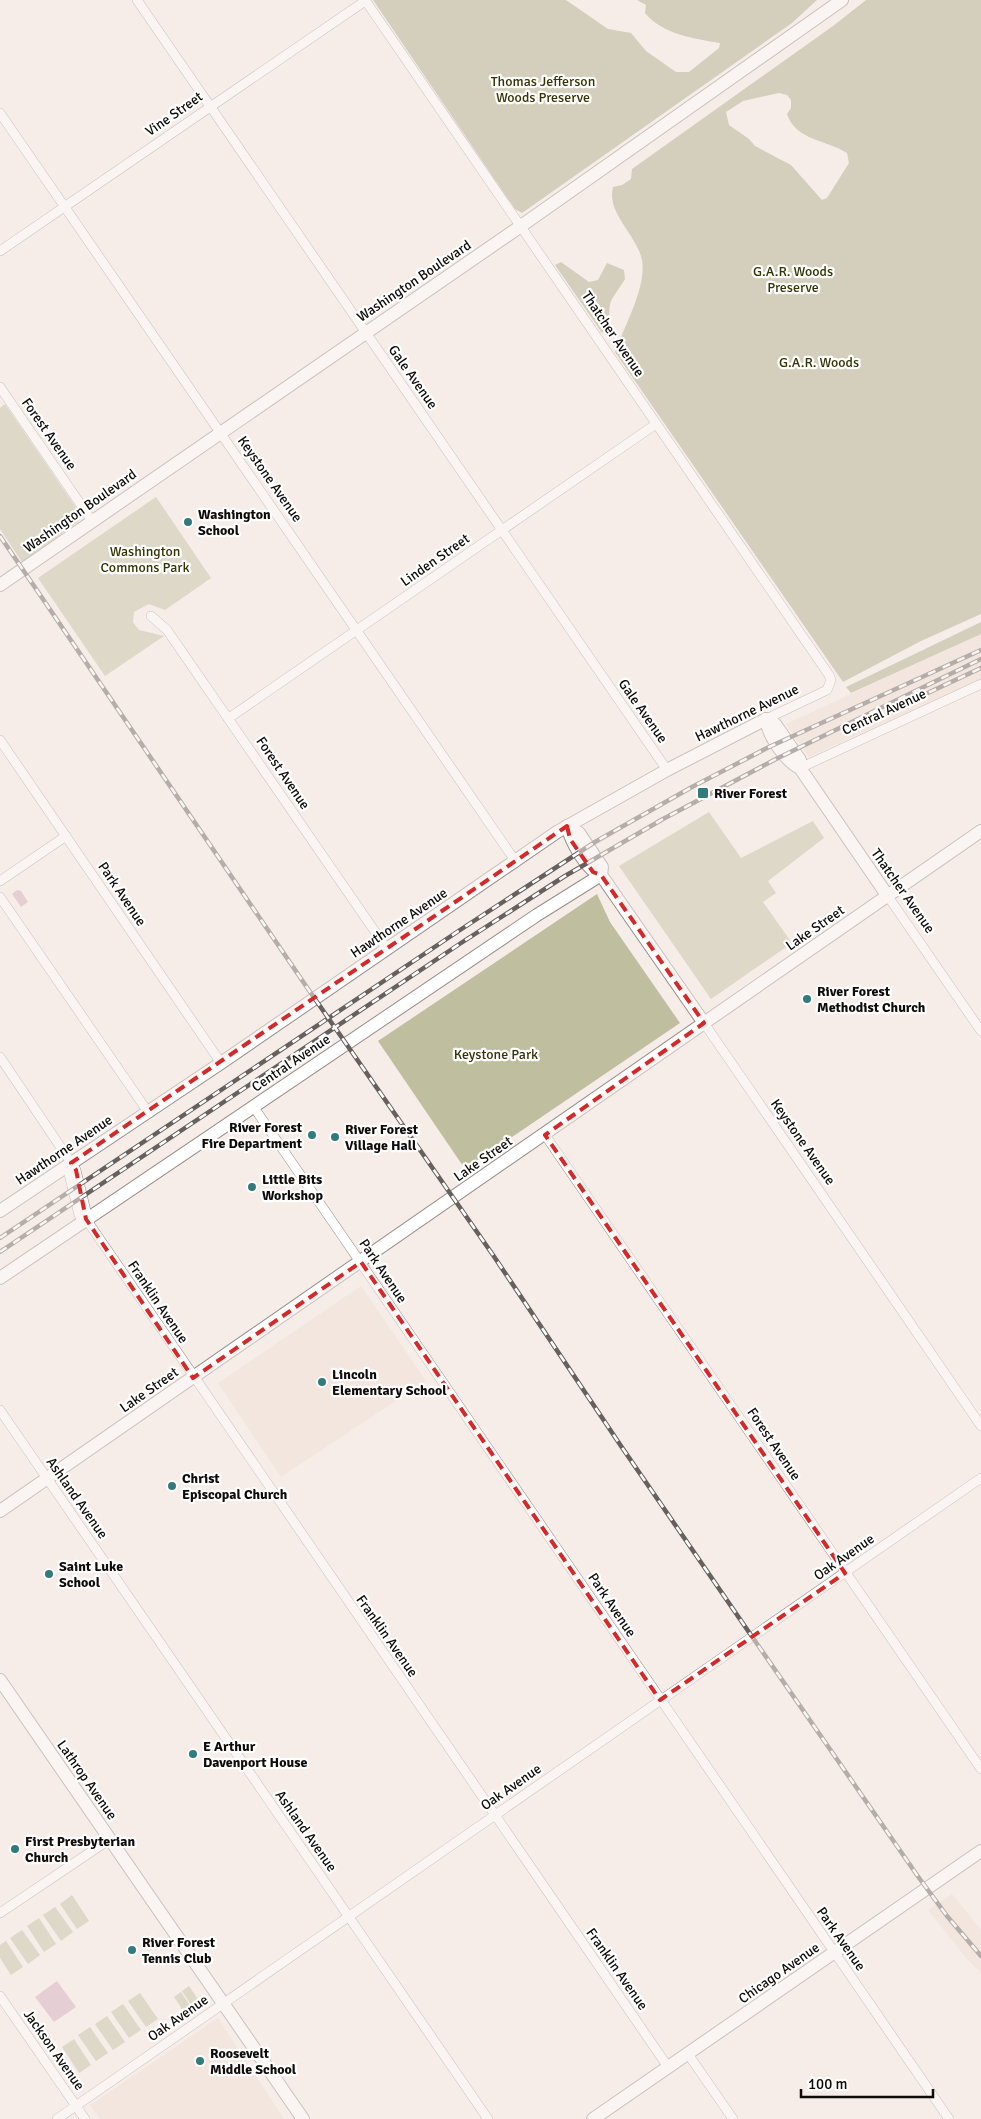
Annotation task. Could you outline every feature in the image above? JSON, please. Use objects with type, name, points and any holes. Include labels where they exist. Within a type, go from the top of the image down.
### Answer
[{"type":"street","name":"Gale Avenue","points":[[137,0],[667,770]]},
{"type":"street","name":"Vine Street","points":[[0,251],[365,0]]},
{"type":"street","name":"Thatcher Avenue","points":[[365,0],[830,675],[830,686]]},
{"type":"street","name":"Washington Boulevard","points":[[0,585],[521,226],[842,0]]},
{"type":"street","name":"Keystone Avenue","points":[[0,113],[516,862]]},
{"type":"street","name":"Forest Avenue","points":[[0,386],[92,521]]},
{"type":"street","name":"Linden Street","points":[[229,718],[656,424]]},
{"type":"street","name":"Forest Avenue","points":[[151,616],[167,630],[387,949]]},
{"type":"street","name":"Central Avenue","points":[[800,768],[981,684]]},
{"type":"street","name":"Hawthorne Avenue","points":[[0,1211],[222,1063],[567,826],[667,770],[821,693],[830,686]]},
{"type":"street","name":"Thatcher Avenue","points":[[766,719],[775,724],[800,760],[800,768],[981,1031]]},
{"type":"street","name":"Park Avenue","points":[[0,740],[222,1063]]},
{"type":"street","name":"Keystone Avenue","points":[[567,826],[570,839],[593,872],[601,875],[981,1426]]},
{"type":"street","name":"Lake Street","points":[[0,1511],[981,831]]},
{"type":"street","points":[[0,881],[66,836]]},
{"type":"street","name":"Central Avenue","points":[[0,1278],[537,915],[601,875]]},
{"type":"street","points":[[0,897],[148,1112]]},
{"type":"street","points":[[0,1057],[71,1163]]},
{"type":"street","name":"Park Avenue","points":[[253,1106],[949,2119]]},
{"type":"street","name":"Forest Avenue","points":[[545,1135],[981,1769]]},
{"type":"street","name":"Franklin Avenue","points":[[71,1163],[69,1174],[79,1215],[86,1219],[193,1378],[668,2067]]},
{"type":"street","name":"Ashland Avenue","points":[[0,1410],[488,2119]]},
{"type":"street","name":"Oak Avenue","points":[[56,2119],[981,1478]]},
{"type":"street","name":"Lathrop Avenue","points":[[0,1680],[303,2119]]},
{"type":"street","points":[[0,1913],[110,1839]]},
{"type":"street","name":"Chicago Avenue","points":[[593,2119],[981,1851]]},
{"type":"street","name":"Jackson Avenue","points":[[0,1996],[85,2119]]},
{"type":"street","points":[[688,2054],[733,2119]]},
{"type":"highlighted area","points":[[567,826],[570,839],[593,872],[601,875],[704,1023],[545,1135],[845,1573],[660,1700],[361,1262],[193,1378],[86,1219],[76,1170],[71,1163]]},
{"type":"shaded area","points":[[981,634],[981,679],[809,757],[786,724]]},
{"type":"shaded area","points":[[17,890],[21,891],[28,902],[21,907],[12,894]]},
{"type":"shaded area","name":"Lincoln Elementary School","points":[[361,1286],[426,1381],[281,1477],[218,1383]]},
{"type":"shaded area","points":[[952,1894],[981,1930],[981,1973],[967,1959],[928,1910]]},
{"type":"shaded area","points":[[57,1981],[76,2007],[54,2022],[35,1997]]},
{"type":"shaded area","name":"Roosevelt Middle School","points":[[218,2018],[284,2119],[100,2119],[90,2105]]},
{"type":"green space","name":"Thomas Jefferson Woods Preserve","points":[[373,0],[566,0],[608,29],[631,33],[646,51],[676,72],[689,72],[719,48],[720,43],[700,40],[660,26],[645,13],[646,5],[637,0],[817,0],[792,23],[522,213],[515,209]]},
{"type":"green space","name":"G.A.R. Woods","points":[[866,0],[981,0],[981,614],[921,641],[843,682],[615,352],[634,306],[643,270],[639,251],[618,215],[612,197],[613,187],[622,185],[631,179],[632,169],[833,26]],"holes":[[[779,93],[787,95],[791,100],[791,108],[787,114],[791,123],[798,130],[813,139],[847,153],[849,163],[827,198],[822,200],[791,165],[755,146],[749,139],[729,125],[726,112],[743,101]]]},
{"type":"green space","points":[[561,262],[589,282],[598,280],[607,263],[624,270],[625,279],[610,303],[608,324],[602,333],[555,265]]},
{"type":"green space","points":[[5,404],[81,515],[79,521],[22,562],[0,529],[0,408]]},
{"type":"green space","name":"Washington Commons Park","points":[[156,497],[211,578],[165,610],[149,604],[134,612],[133,622],[139,630],[164,636],[105,676],[38,578]]},
{"type":"green space","points":[[981,622],[981,634],[851,693],[846,687]]},
{"type":"green space","points":[[709,812],[741,858],[813,821],[824,838],[768,881],[776,893],[763,902],[792,943],[711,999],[619,866]]},
{"type":"green space","name":"Keystone Park","points":[[597,894],[610,922],[680,1023],[465,1169],[378,1041]]},
{"type":"green space","points":[[72,1895],[89,1921],[77,1929],[60,1904]]},
{"type":"green space","points":[[55,1907],[73,1932],[61,1941],[43,1915]]},
{"type":"green space","points":[[39,1918],[56,1944],[44,1952],[27,1926]]},
{"type":"green space","points":[[22,1930],[40,1955],[28,1964],[10,1938]]},
{"type":"green space","points":[[6,1941],[23,1967],[11,1975],[0,1958],[0,1945]]},
{"type":"green space","points":[[189,1986],[199,2001],[192,2006],[182,1991]]},
{"type":"green space","points":[[181,1992],[191,2007],[184,2012],[174,1997]]},
{"type":"green space","points":[[140,1993],[158,2019],[146,2027],[128,2001]]},
{"type":"green space","points":[[123,2004],[141,2030],[129,2038],[111,2012]]},
{"type":"green space","points":[[107,2016],[125,2042],[113,2050],[95,2024]]},
{"type":"green space","points":[[90,2027],[108,2053],[96,2061],[78,2035]]},
{"type":"green space","points":[[74,2039],[91,2065],[79,2073],[62,2047]]},
{"type":"railway","points":[[0,536],[744,1625],[917,1875],[947,1916],[981,1956]]},
{"type":"railway","points":[[0,1238],[460,930],[595,842],[692,787],[769,747],[981,650]]},
{"type":"railway","points":[[0,1252],[461,943],[565,876],[663,819],[776,759],[981,659]]},
{"type":"railway","points":[[900,706],[981,668]]},
{"type":"place","name":"Washington School","points":[[188,522]]},
{"type":"place","name":"River Forest","points":[[703,793]]},
{"type":"place","name":"River Forest Methodist Church","points":[[807,999]]},
{"type":"place","name":"River Forest Fire Department","points":[[312,1135]]},
{"type":"place","name":"River Forest Village Hall","points":[[335,1137]]},
{"type":"place","name":"Little Bits Workshop","points":[[252,1187]]},
{"type":"place","name":"Lincoln Elementary School","points":[[322,1382]]},
{"type":"place","name":"Christ Episcopal Church","points":[[172,1486]]},
{"type":"place","name":"Saint Luke School","points":[[49,1574]]},
{"type":"place","name":"E Arthur Davenport House","points":[[193,1754]]},
{"type":"place","name":"First Presbyterian Church","points":[[15,1849]]},
{"type":"place","name":"River Forest Tennis Club","points":[[132,1950]]},
{"type":"place","name":"Roosevelt Middle School","points":[[200,2061]]},
{"type":"park label","name":"G.A.R. Woods Preserve","points":[[793,280]]}]
